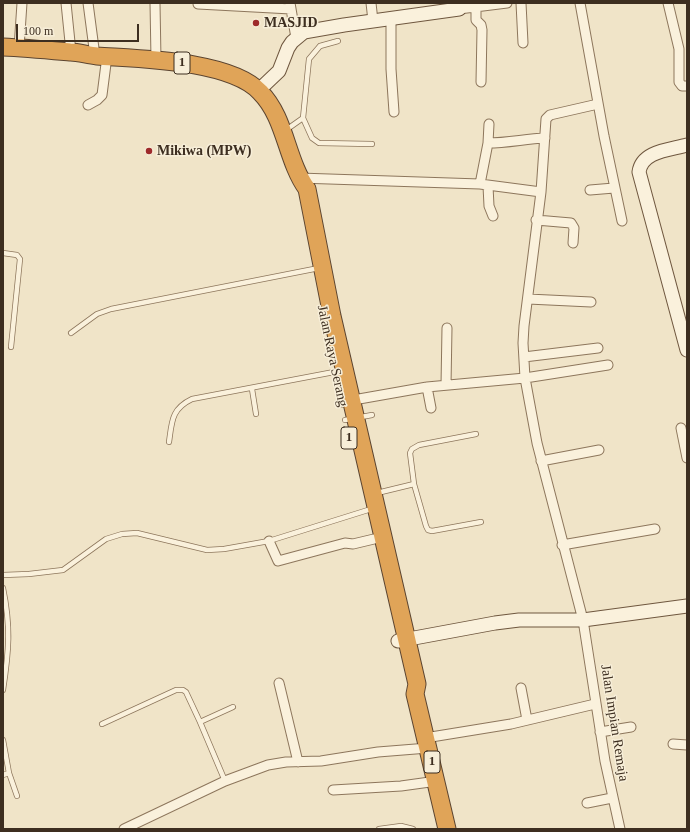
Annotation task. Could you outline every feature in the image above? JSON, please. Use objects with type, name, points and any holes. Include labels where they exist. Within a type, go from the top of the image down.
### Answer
[{"type":"highway","name":"Jalan Raya Serang","points":[[11,48],[156,59],[194,65],[232,75],[259,90],[268,102],[283,132],[299,178],[296,188],[332,316],[347,401]]},
{"type":"highway","name":"Jalan Raya Serang","points":[[318,268],[334,372],[347,401],[357,418],[370,500],[374,539],[401,640]]},
{"type":"highway","name":"Jalan Raya Serang","points":[[370,500],[401,640],[409,687],[415,694],[426,743],[437,781],[447,829]]},
{"type":"street","points":[[11,48],[22,3]]},
{"type":"street","points":[[66,3],[71,52]]},
{"type":"street","points":[[88,3],[101,56],[102,95],[88,105]]},
{"type":"street","points":[[155,3],[156,59]]},
{"type":"street","points":[[370,3],[373,21]]},
{"type":"street","points":[[259,90],[279,72],[288,48],[296,38],[304,32],[314,29],[373,21],[460,6],[507,3]]},
{"type":"street","points":[[521,3],[523,43]]},
{"type":"street","points":[[580,3],[614,188],[622,221]]},
{"type":"street","points":[[668,3],[679,49],[679,82],[682,86],[687,86]]},
{"type":"street","points":[[198,4],[291,6],[296,38]]},
{"type":"street","points":[[476,5],[476,20],[481,25],[482,30],[481,82]]},
{"type":"street","points":[[392,18],[391,70],[394,112]]},
{"type":"street","name":"Jalan Impian Remaja","points":[[598,104],[550,115],[546,119],[541,192],[536,220],[523,343],[525,378],[541,461],[583,620],[595,704],[612,798],[620,829]]},
{"type":"street","points":[[489,124],[484,185],[493,216]]},
{"type":"street","points":[[488,143],[503,143],[526,139],[545,138]]},
{"type":"street","points":[[687,145],[648,156],[642,162],[640,172],[687,350]]},
{"type":"street","points":[[299,178],[484,185],[541,192]]},
{"type":"street","points":[[590,190],[614,188]]},
{"type":"street","points":[[536,220],[571,223],[574,228],[572,243]]},
{"type":"street","points":[[528,299],[591,302]]},
{"type":"street","points":[[446,385],[447,328]]},
{"type":"street","points":[[524,357],[598,348]]},
{"type":"street","points":[[347,401],[427,387],[525,378],[608,365]]},
{"type":"street","points":[[427,387],[431,408]]},
{"type":"street","points":[[681,428],[687,458]]},
{"type":"street","points":[[541,461],[599,450]]},
{"type":"street","points":[[562,545],[655,529]]},
{"type":"street","points":[[269,541],[278,561],[345,543],[353,544],[374,539]]},
{"type":"street","points":[[401,640],[519,620],[583,620],[687,606]]},
{"type":"street","points":[[279,683],[298,762]]},
{"type":"street","points":[[521,688],[527,720]]},
{"type":"street","points":[[124,829],[225,781],[268,765],[321,761],[378,752],[426,743],[595,704]]},
{"type":"street","points":[[600,732],[631,727]]},
{"type":"street","points":[[673,744],[687,745]]},
{"type":"street","points":[[333,790],[401,786],[437,781]]},
{"type":"street","points":[[587,803],[612,798]]},
{"type":"lane","points":[[338,41],[320,46],[309,59],[303,118],[312,138],[319,143],[372,144]]},
{"type":"lane","points":[[283,132],[303,118]]},
{"type":"lane","points":[[3,253],[16,255],[20,259],[11,347]]},
{"type":"lane","points":[[71,333],[97,314],[111,309],[318,268]]},
{"type":"lane","points":[[169,442],[176,410],[183,403],[192,399],[252,389],[334,372]]},
{"type":"lane","points":[[252,389],[256,414]]},
{"type":"lane","points":[[476,434],[419,445],[412,449],[410,453],[414,484],[428,530],[432,531],[482,522]]},
{"type":"lane","points":[[3,575],[34,574],[63,570],[106,539],[122,534],[137,533],[207,550],[224,549],[269,541],[370,500],[414,484]]},
{"type":"lane","points":[[3,588],[8,608],[10,629],[8,662],[3,690]]},
{"type":"lane","points":[[102,724],[176,690],[183,690],[186,692],[200,722],[225,781]]},
{"type":"lane","points":[[200,722],[233,707]]},
{"type":"lane","points":[[3,740],[9,773],[17,796]]},
{"type":"lane","points":[[3,775],[9,773]]},
{"type":"lane","points":[[379,829],[401,826],[413,829]]},
{"type":"place","name":"MASJID","points":[[256,23]]},
{"type":"place","name":"Mikiwa (MPW)","points":[[149,151]]}]
